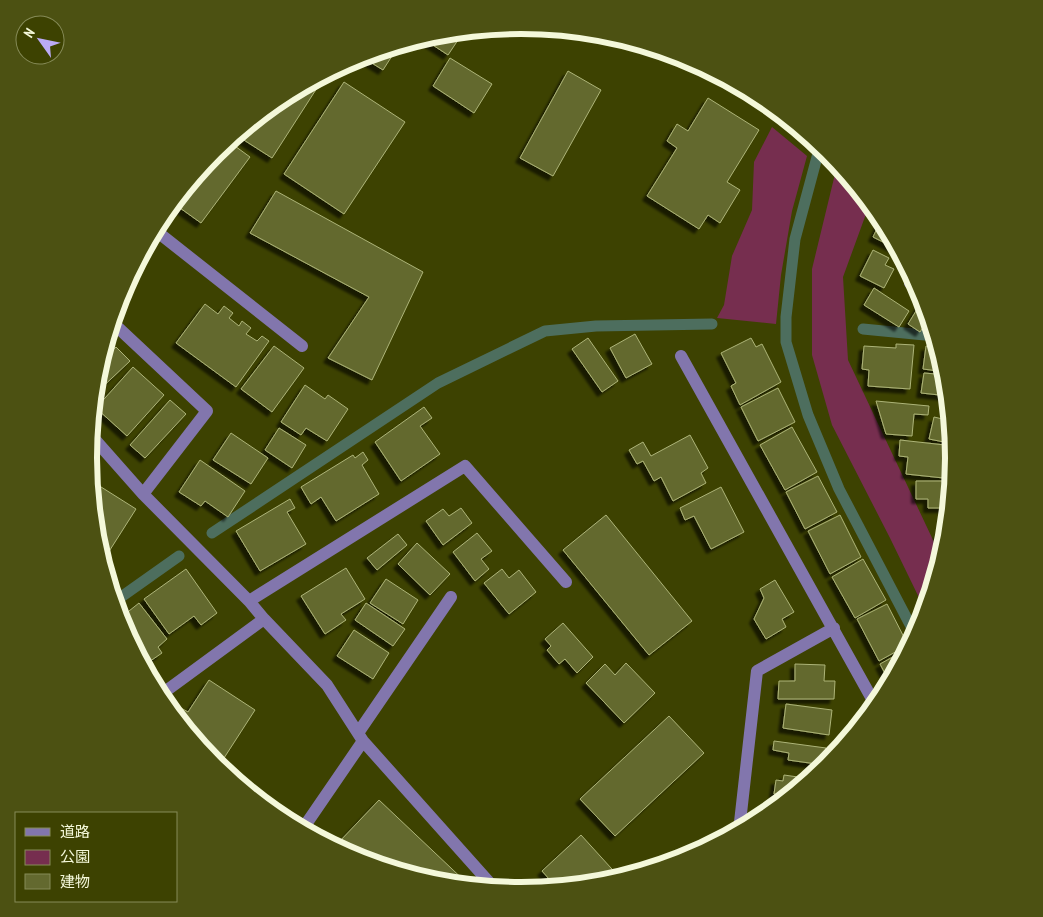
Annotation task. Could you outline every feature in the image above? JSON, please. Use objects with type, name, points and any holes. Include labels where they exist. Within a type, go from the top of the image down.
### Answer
[{"type":"street","points":[[161,235],[302,346]]},
{"type":"street","points":[[117,327],[207,411],[144,494]]},
{"type":"street","points":[[681,356],[872,698]]},
{"type":"street","points":[[98,442],[144,494],[327,684],[360,737],[489,882]]},
{"type":"street","points":[[249,601],[465,466],[566,582]]},
{"type":"street","points":[[306,824],[451,597]]},
{"type":"street","points":[[166,691],[264,619]]},
{"type":"street","points":[[740,822],[757,671],[834,628]]},
{"type":"green space","points":[[772,127],[807,156],[792,211],[781,275],[776,324],[717,318],[724,305],[732,256],[752,210],[754,162]]},
{"type":"green space","points":[[835,174],[841,178],[867,212],[843,277],[848,360],[937,547],[921,602],[832,425],[812,355],[812,269]]},
{"type":"building","points":[[459,38],[448,55],[431,44]]},
{"type":"building","points":[[394,53],[383,70],[370,62]]},
{"type":"building","points":[[450,58],[492,84],[474,113],[433,86]]},
{"type":"building","points":[[568,71],[601,90],[553,176],[520,158]]},
{"type":"building","points":[[344,82],[405,122],[344,214],[284,174]]},
{"type":"building","points":[[318,86],[272,158],[242,139],[286,105]]},
{"type":"building","points":[[708,98],[759,130],[727,182],[740,190],[720,223],[708,215],[699,229],[647,196],[677,148],[667,141],[677,124],[688,131]]},
{"type":"building","points":[[234,145],[250,157],[201,223],[179,208],[202,178]]},
{"type":"building","points":[[276,191],[423,272],[372,380],[328,358],[369,297],[250,233]]},
{"type":"building","points":[[878,227],[888,245],[873,237]]},
{"type":"building","points":[[873,250],[889,258],[885,265],[894,269],[884,288],[860,276]]},
{"type":"building","points":[[874,288],[909,311],[899,327],[864,305]]},
{"type":"building","points":[[205,304],[218,314],[224,306],[233,313],[229,318],[239,326],[242,321],[251,328],[246,334],[257,341],[262,336],[269,341],[236,387],[176,343]]},
{"type":"building","points":[[918,307],[925,325],[920,332],[908,324]]},
{"type":"building","points":[[635,334],[652,364],[626,378],[610,348]]},
{"type":"building","points":[[588,338],[618,381],[602,392],[572,349]]},
{"type":"building","points":[[751,338],[756,347],[762,344],[781,382],[740,405],[731,386],[736,383],[721,353]]},
{"type":"building","points":[[896,344],[914,345],[910,389],[868,386],[869,370],[862,369],[864,346],[896,348]]},
{"type":"building","points":[[274,346],[304,368],[272,412],[241,389]]},
{"type":"building","points":[[926,346],[931,347],[937,371],[923,369]]},
{"type":"building","points":[[116,347],[130,361],[103,386],[105,376],[110,352]]},
{"type":"building","points":[[133,367],[164,395],[127,436],[99,411],[100,404]]},
{"type":"building","points":[[924,373],[938,374],[942,395],[921,393]]},
{"type":"building","points":[[305,385],[325,399],[328,395],[348,409],[327,441],[306,428],[301,435],[281,422]]},
{"type":"building","points":[[778,388],[795,422],[758,441],[741,407]]},
{"type":"building","points":[[170,400],[186,414],[145,458],[130,445]]},
{"type":"building","points":[[876,401],[929,406],[928,415],[914,414],[912,436],[886,434]]},
{"type":"building","points":[[424,407],[432,418],[420,426],[440,454],[401,481],[375,442]]},
{"type":"building","points":[[934,417],[944,419],[945,442],[929,439]]},
{"type":"building","points":[[792,427],[817,472],[785,490],[760,445]]},
{"type":"building","points":[[279,428],[306,445],[292,468],[265,450]]},
{"type":"building","points":[[231,433],[268,458],[251,484],[213,460]]},
{"type":"building","points":[[690,435],[708,468],[701,473],[706,483],[673,501],[661,477],[654,481],[643,461],[637,464],[629,450],[643,442],[651,456]]},
{"type":"building","points":[[900,440],[946,445],[945,478],[906,474],[908,457],[899,456]]},
{"type":"building","points":[[363,452],[368,460],[362,465],[379,494],[336,521],[321,497],[311,504],[301,487],[353,455],[355,458]]},
{"type":"building","points":[[200,460],[245,491],[228,517],[205,501],[201,506],[179,492]]},
{"type":"building","points":[[818,476],[837,512],[805,529],[786,492]]},
{"type":"building","points":[[916,481],[945,481],[943,508],[928,508],[928,499],[916,499]]},
{"type":"building","points":[[98,485],[136,509],[108,553],[100,514]]},
{"type":"building","points":[[721,487],[744,532],[711,549],[694,516],[685,520],[680,508]]},
{"type":"building","points":[[290,499],[295,508],[287,512],[306,544],[260,571],[236,531]]},
{"type":"building","points":[[461,508],[472,523],[443,545],[426,521],[443,509],[449,516]]},
{"type":"building","points":[[606,515],[692,621],[649,655],[563,550]]},
{"type":"building","points":[[840,515],[861,557],[830,574],[808,531]]},
{"type":"building","points":[[477,533],[492,551],[481,559],[489,569],[475,581],[453,552]]},
{"type":"building","points":[[398,534],[407,545],[377,570],[367,558]]},
{"type":"building","points":[[417,543],[450,574],[430,595],[398,564]]},
{"type":"building","points":[[863,559],[886,600],[855,618],[832,577]]},
{"type":"building","points":[[346,568],[365,599],[341,614],[346,620],[325,634],[301,596]]},
{"type":"building","points":[[186,569],[217,613],[201,625],[194,616],[169,634],[144,599]]},
{"type":"building","points":[[502,569],[509,578],[519,570],[536,592],[509,614],[484,583]]},
{"type":"building","points":[[386,579],[418,600],[403,624],[370,603]]},
{"type":"building","points":[[775,580],[794,612],[782,619],[786,627],[766,639],[754,619],[764,598],[760,589]]},
{"type":"building","points":[[139,603],[167,639],[158,647],[162,653],[149,662],[129,621],[126,613]]},
{"type":"building","points":[[366,603],[405,629],[393,646],[355,620]]},
{"type":"building","points":[[887,604],[905,639],[900,649],[879,661],[857,619]]},
{"type":"building","points":[[563,623],[593,657],[577,673],[565,659],[559,664],[547,650],[551,646],[545,639]]},
{"type":"building","points":[[354,630],[389,653],[373,679],[337,656]]},
{"type":"building","points":[[898,654],[886,676],[880,664]]},
{"type":"building","points":[[626,663],[655,693],[624,723],[586,683],[605,664],[615,675]]},
{"type":"building","points":[[795,664],[825,665],[824,681],[835,681],[834,699],[778,699],[779,681],[795,681]]},
{"type":"building","points":[[209,680],[255,710],[224,758],[214,751],[202,739],[180,710],[181,708],[188,712]]},
{"type":"building","points":[[786,704],[832,710],[829,735],[783,728]]},
{"type":"building","points":[[669,716],[704,753],[615,836],[580,799]]},
{"type":"building","points":[[774,741],[826,748],[825,756],[817,764],[788,760],[789,753],[773,750]]},
{"type":"building","points":[[784,775],[802,778],[780,795],[774,794],[776,780],[783,781]]},
{"type":"building","points":[[379,800],[463,879],[412,869],[385,861],[339,842]]},
{"type":"building","points":[[581,835],[615,873],[577,880],[552,882],[542,871]]},
{"type":"waterway","points":[[818,154],[795,239],[786,317],[786,342],[808,415],[839,489],[911,627]]},
{"type":"waterway","points":[[212,533],[438,383],[545,331],[596,326],[712,324]]},
{"type":"waterway","points":[[863,329],[928,335]]},
{"type":"waterway","points":[[120,598],[179,556]]}]
